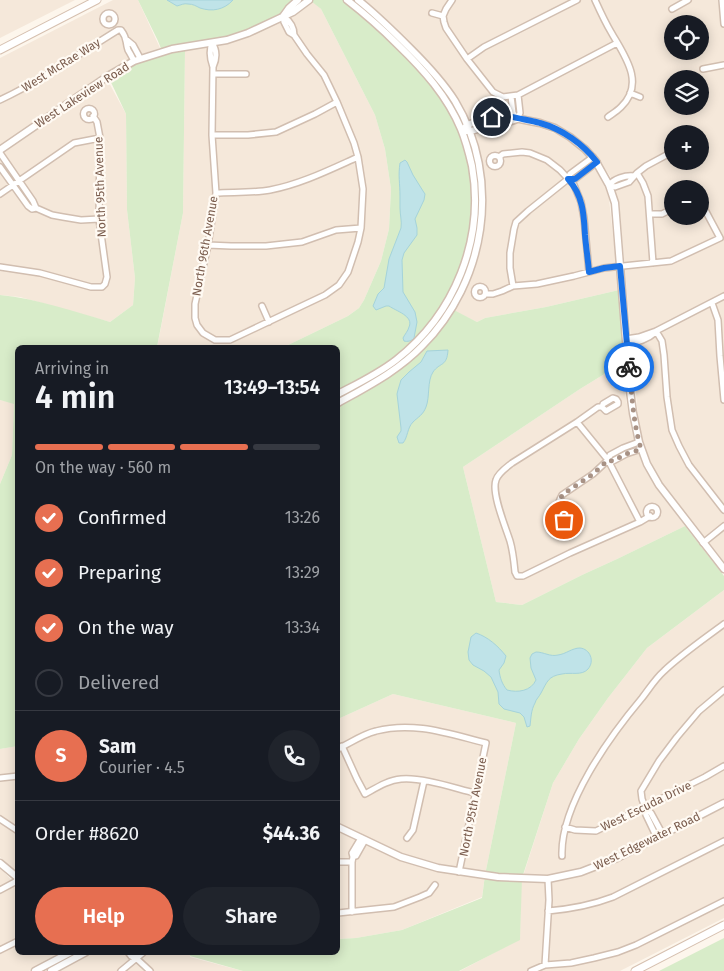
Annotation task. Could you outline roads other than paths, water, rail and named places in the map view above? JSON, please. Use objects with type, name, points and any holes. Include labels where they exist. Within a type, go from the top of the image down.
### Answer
[{"type":"main road","points":[[0,50],[97,0]]},
{"type":"main road","points":[[635,971],[724,925]]},
{"type":"street","name":"West Lakeview Road","points":[[283,16],[298,0]]},
{"type":"street","name":"West Lakeview Road","points":[[0,152],[108,76],[137,60],[172,48],[227,40],[248,33],[293,12],[309,0]]},
{"type":"street","points":[[347,0],[392,39],[432,80],[466,129]]},
{"type":"street","points":[[342,395],[397,359],[417,341],[438,316],[459,281],[470,246],[475,218],[474,176],[466,129],[454,101],[438,78],[380,18],[358,0]]},
{"type":"street","points":[[452,0],[443,16],[446,28],[493,92],[503,96],[518,95],[617,43]]},
{"type":"street","points":[[467,59],[484,47],[577,0]]},
{"type":"street","points":[[595,0],[632,74],[630,93],[622,106],[608,117]]},
{"type":"street","points":[[672,8],[688,0]]},
{"type":"street","points":[[722,0],[724,24]]},
{"type":"street","points":[[432,13],[443,16]]},
{"type":"street","points":[[262,306],[269,322],[325,295],[339,285],[348,272],[361,228],[363,189],[358,157],[351,135],[324,75],[307,54],[294,35],[294,30],[288,20],[283,16]]},
{"type":"street","points":[[112,25],[127,40],[127,47],[137,60]]},
{"type":"street","name":"West McRae Way","points":[[0,100],[63,66],[118,31]]},
{"type":"street","name":"North 96th Avenue","points":[[212,42],[210,48],[213,67],[212,135],[216,193],[208,245],[195,304],[195,318],[197,325],[203,333],[216,340],[230,340],[269,322]]},
{"type":"street","points":[[703,69],[724,65]]},
{"type":"street","points":[[213,74],[246,74]]},
{"type":"street","points":[[630,93],[640,97]]},
{"type":"street","points":[[466,129],[510,122],[517,118],[520,113],[518,95]]},
{"type":"street","points":[[511,96],[513,113],[517,118],[540,123],[570,136],[595,160],[609,185],[614,203],[633,413],[640,445],[647,464],[659,486],[724,569]]},
{"type":"street","points":[[212,135],[248,135],[276,132],[337,102]]},
{"type":"street","name":"North 95th Avenue","points":[[0,267],[40,273],[91,287],[102,287],[105,284],[107,277],[99,219],[100,138],[94,116]]},
{"type":"street","points":[[0,194],[74,143],[100,138]]},
{"type":"street","points":[[0,152],[36,208]]},
{"type":"street","points":[[499,157],[503,154],[530,153],[547,160],[560,170],[574,186],[581,202],[584,218],[589,272]]},
{"type":"street","points":[[609,185],[615,187],[622,186],[646,166],[664,156]]},
{"type":"street","points":[[216,193],[268,190],[293,184],[358,157]]},
{"type":"street","points":[[513,286],[510,253],[516,222],[528,210],[568,179],[570,174],[595,160]]},
{"type":"street","points":[[0,167],[32,209],[36,208],[52,215],[80,220],[99,219]]},
{"type":"street","points":[[635,175],[643,183],[648,196],[653,263]]},
{"type":"street","points":[[650,214],[664,213]]},
{"type":"street","points":[[486,294],[502,292],[513,286],[537,284],[604,268],[671,261],[720,238],[709,217]]},
{"type":"street","points":[[208,245],[266,246],[302,242],[336,230],[361,228]]},
{"type":"street","points":[[626,342],[648,333],[656,332],[724,296]]},
{"type":"street","points":[[712,302],[718,320],[724,400]]},
{"type":"street","points":[[656,332],[662,341],[672,430],[689,465],[724,510]]},
{"type":"street","points":[[602,408],[598,407],[512,463],[503,470],[496,480],[496,495],[502,520],[511,543],[515,572],[517,576],[522,576],[650,516]]},
{"type":"street","points":[[577,422],[608,460],[640,522]]},
{"type":"street","points":[[558,512],[562,495],[593,474],[608,460],[610,455],[617,451],[640,445]]},
{"type":"street","points":[[703,543],[724,526]]},
{"type":"street","points":[[562,856],[565,827],[582,785],[623,720],[662,672],[724,624]]},
{"type":"street","points":[[660,837],[651,813],[645,807],[641,791],[659,761],[699,711],[724,690]]},
{"type":"street","name":"North 95th Avenue","points":[[340,748],[374,731],[398,726],[418,727],[486,743],[459,872]]},
{"type":"street","points":[[340,748],[365,794],[391,781],[402,779],[424,781],[475,793]]},
{"type":"street","name":"West Escuda Drive","points":[[565,827],[575,830],[596,831],[724,766]]},
{"type":"street","points":[[0,778],[15,776]]},
{"type":"street","points":[[407,838],[413,830],[424,781]]},
{"type":"street","name":"West Edgewater Road","points":[[340,829],[401,857],[438,868],[498,877],[548,879],[581,872],[617,858],[724,803]]},
{"type":"street","points":[[0,818],[15,829]]},
{"type":"street","points":[[352,912],[353,858],[363,838]]},
{"type":"street","points":[[548,912],[578,908],[613,897],[724,841]]},
{"type":"street","points":[[340,861],[353,858]]},
{"type":"street","points":[[0,863],[15,876]]},
{"type":"street","points":[[546,964],[548,879]]},
{"type":"street","points":[[0,890],[15,882]]},
{"type":"street","points":[[340,913],[394,907],[429,893],[434,885]]},
{"type":"street","points":[[531,971],[546,964],[571,963],[618,952],[724,901]]},
{"type":"street","points":[[0,950],[15,942]]},
{"type":"street","points":[[35,971],[70,955]]},
{"type":"street","points":[[130,955],[138,959]]},
{"type":"street","points":[[136,955],[150,971]]},
{"type":"street","points":[[121,971],[141,955]]},
{"type":"street","points":[[51,971],[62,958]]},
{"type":"water","points":[[167,0],[233,0],[222,8],[213,10],[190,4],[177,6]]},
{"type":"water","points":[[405,160],[425,194],[415,219],[417,235],[404,253],[402,260],[403,292],[415,312],[417,322],[414,338],[411,341],[404,341],[403,338],[410,323],[407,317],[389,306],[376,310],[373,306],[378,294],[384,288],[389,259],[401,228],[399,172],[400,163]]},
{"type":"water","points":[[448,350],[445,362],[431,376],[425,410],[411,424],[403,443],[399,443],[397,437],[401,428],[397,394],[401,380],[421,362],[427,351]]},
{"type":"water","points":[[476,633],[492,642],[506,656],[499,670],[507,690],[524,690],[534,684],[536,680],[531,668],[530,658],[536,652],[555,655],[574,649],[584,649],[589,653],[591,659],[590,666],[583,672],[565,673],[548,680],[535,702],[530,726],[527,727],[524,717],[520,713],[504,709],[499,704],[498,692],[491,677],[473,665],[469,660],[468,652],[471,637]]}]
